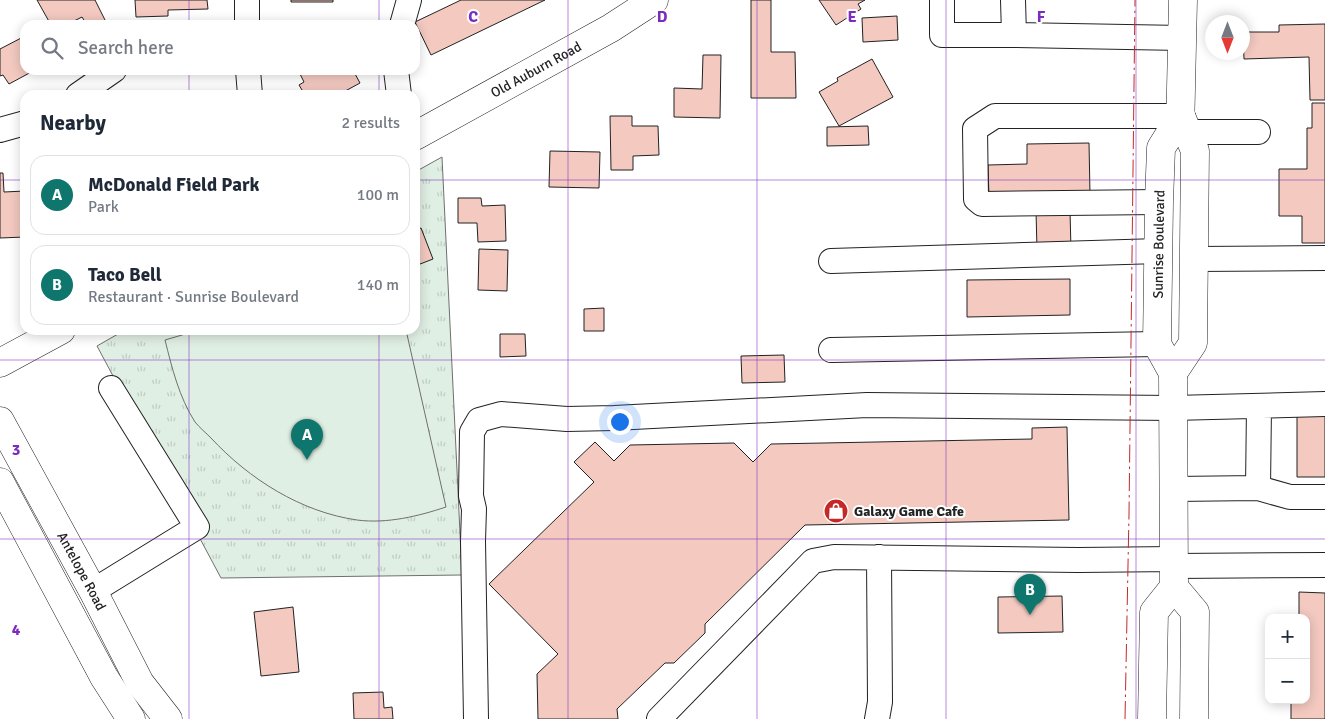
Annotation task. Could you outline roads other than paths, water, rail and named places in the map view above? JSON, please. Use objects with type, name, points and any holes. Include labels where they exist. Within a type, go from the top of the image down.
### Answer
[{"type":"main road","name":"Old Auburn Road","points":[[420,133],[611,28],[654,0]]},
{"type":"main road","points":[[1172,373],[1193,343],[1194,259],[1182,248],[1178,230],[1184,124],[1183,0]]},
{"type":"main road","name":"Sunrise Boulevard","points":[[1174,570],[1172,373],[1157,344],[1159,202],[1161,148],[1184,124]]},
{"type":"main road","points":[[0,364],[52,335]]},
{"type":"main road","name":"Antelope Road","points":[[0,421],[93,591],[140,683],[168,719]]},
{"type":"main road","points":[[0,482],[104,677],[131,719]]},
{"type":"main road","points":[[1152,719],[1154,612],[1174,570]]},
{"type":"main road","points":[[1174,570],[1195,612],[1194,719]]},
{"type":"street","points":[[247,0],[247,20]]},
{"type":"street","points":[[403,20],[409,0]]},
{"type":"street","points":[[942,0],[942,35],[1182,38]]},
{"type":"street","points":[[1013,0],[1014,35]]},
{"type":"street","points":[[85,90],[107,75]]},
{"type":"street","points":[[248,75],[250,90]]},
{"type":"street","points":[[397,75],[398,90]]},
{"type":"street","points":[[1159,202],[982,204],[976,199],[975,129],[978,125],[994,116],[1184,124],[1258,132]]},
{"type":"street","points":[[0,130],[20,124]]},
{"type":"street","points":[[831,261],[1159,251]]},
{"type":"street","points":[[1194,259],[1325,258]]},
{"type":"street","points":[[831,350],[1157,344]]},
{"type":"street","points":[[93,591],[196,527],[111,388]]},
{"type":"street","points":[[476,719],[474,509],[471,496],[472,432],[479,420],[502,414],[567,419],[614,418],[867,405],[1173,408],[1325,404]]},
{"type":"street","points":[[1258,488],[1259,406]]},
{"type":"street","points":[[1174,489],[1258,488],[1290,496],[1325,497]]},
{"type":"street","points":[[659,719],[813,562],[834,557],[1078,560],[1174,570],[1325,565]]},
{"type":"street","points":[[877,719],[880,702],[879,557]]},
{"type":"place","name":"McDonald Field Park","points":[[307,460]]},
{"type":"place","name":"Galaxy Game Cafe","points":[[836,511]]},
{"type":"place","name":"Taco Bell","points":[[1030,615]]}]
